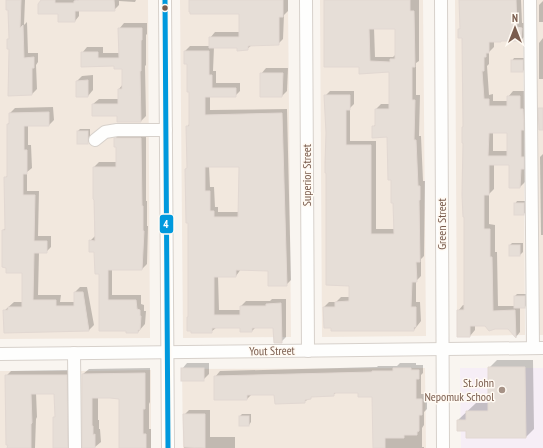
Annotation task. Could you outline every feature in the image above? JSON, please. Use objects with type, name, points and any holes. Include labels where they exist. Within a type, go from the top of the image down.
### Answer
[{"type":"street","points":[[165,0],[168,448]]},
{"type":"street","name":"Superior Street","points":[[306,0],[308,351]]},
{"type":"street","name":"Green Street","points":[[441,0],[443,448]]},
{"type":"street","points":[[530,0],[538,348]]},
{"type":"street","points":[[96,140],[105,132],[117,130],[166,130]]},
{"type":"street","name":"Yout Street","points":[[0,354],[538,348]]},
{"type":"street","points":[[74,353],[74,448]]},
{"type":"shaded area","points":[[0,0],[148,0],[150,338],[0,339]]},
{"type":"shaded area","points":[[180,0],[288,0],[291,337],[183,338]]},
{"type":"shaded area","points":[[320,0],[423,0],[426,336],[322,337]]},
{"type":"shaded area","points":[[455,0],[523,0],[525,335],[457,336]]},
{"type":"shaded area","points":[[533,0],[543,0],[543,335],[535,335]]},
{"type":"shaded area","points":[[425,368],[426,448],[183,448],[182,369]]},
{"type":"shaded area","name":"St. John Nepomuk School","points":[[460,368],[543,368],[543,448],[461,448]]},
{"type":"shaded area","points":[[151,370],[151,448],[80,448],[80,371]]},
{"type":"shaded area","points":[[0,371],[70,371],[71,448],[0,448]]},
{"type":"building","points":[[6,0],[21,0],[20,28],[23,25],[24,58],[34,57],[34,68],[32,68],[32,95],[8,96],[9,49],[7,49],[7,39],[9,39],[8,10],[6,10]]},
{"type":"building","points":[[41,0],[55,0],[55,3],[74,3],[74,1],[79,0],[114,0],[115,11],[75,11],[75,22],[58,22],[58,14],[38,14],[38,4]]},
{"type":"building","points":[[189,0],[283,0],[283,17],[279,17],[279,45],[248,46],[248,50],[237,51],[237,48],[209,48],[209,37],[239,37],[239,14],[190,14]]},
{"type":"building","points":[[324,0],[410,0],[410,11],[414,11],[415,67],[412,67],[412,100],[415,100],[414,140],[416,140],[418,186],[420,186],[420,262],[416,262],[417,282],[412,282],[411,307],[416,307],[416,327],[414,327],[414,331],[331,331],[331,328],[324,328],[323,307],[335,307],[335,302],[349,301],[349,286],[326,285],[326,133],[324,95],[350,95],[350,110],[346,110],[346,145],[371,145],[371,234],[394,234],[393,203],[391,203],[391,180],[388,180],[387,137],[372,138],[372,126],[375,126],[375,109],[389,109],[389,72],[359,74],[359,67],[324,67]],"holes":[[[369,29],[395,29],[395,59],[390,59],[390,62],[370,61]]]},
{"type":"building","points":[[459,0],[516,0],[517,27],[522,28],[521,41],[489,42],[489,53],[486,53],[486,57],[484,57],[484,71],[482,71],[484,99],[489,99],[489,106],[507,106],[507,96],[520,96],[520,109],[523,109],[524,130],[521,130],[521,157],[524,157],[524,169],[521,169],[520,188],[509,188],[509,165],[489,165],[489,195],[484,195],[484,229],[490,229],[493,311],[515,310],[516,338],[508,329],[495,329],[489,331],[485,326],[470,326],[470,337],[457,337],[457,310],[464,310],[462,38],[458,38],[458,29],[460,29]],"holes":[[[489,133],[507,133],[507,156],[488,156]]]},
{"type":"building","points":[[118,28],[142,28],[140,71],[141,122],[117,122],[117,116],[92,116],[92,104],[118,104],[118,89],[122,89],[122,69],[114,69],[114,66],[81,67],[81,52],[98,52],[98,58],[119,58]]},
{"type":"building","points":[[184,51],[209,51],[209,75],[212,75],[212,88],[236,88],[236,97],[205,97],[205,115],[282,113],[287,286],[268,286],[268,271],[236,270],[236,277],[214,277],[214,315],[240,315],[240,306],[266,306],[266,304],[281,303],[282,343],[274,343],[273,328],[252,328],[252,332],[240,332],[240,328],[212,328],[212,333],[191,333],[191,331],[187,331],[188,223],[186,223],[185,169],[187,168],[186,126],[189,126],[189,92],[187,92],[187,64],[184,64]],"holes":[[[205,167],[239,167],[238,217],[214,217],[214,211],[210,211],[210,191],[205,191]]]},
{"type":"building","points":[[511,60],[523,60],[523,72],[511,72]]},
{"type":"building","points":[[260,73],[283,73],[282,97],[260,97]]},
{"type":"building","points":[[88,80],[88,97],[76,97],[76,81]]},
{"type":"building","points":[[538,108],[543,108],[543,130],[539,130]]},
{"type":"building","points":[[49,112],[49,126],[24,126],[24,150],[27,150],[27,174],[23,174],[23,195],[35,195],[34,241],[47,241],[47,253],[34,253],[33,300],[56,300],[56,306],[74,306],[74,292],[83,292],[89,331],[4,333],[3,310],[8,310],[8,307],[22,307],[22,273],[6,273],[6,268],[2,267],[2,230],[5,230],[4,177],[7,177],[7,124],[9,124],[9,113]]},
{"type":"building","points":[[77,131],[88,131],[88,144],[77,144]]},
{"type":"building","points":[[114,138],[141,138],[144,231],[142,270],[108,270],[108,300],[136,300],[137,309],[140,310],[141,316],[140,330],[138,330],[138,333],[126,333],[126,331],[99,331],[99,274],[95,274],[94,252],[89,252],[89,240],[95,241],[93,167],[116,167],[116,147],[114,147]]},
{"type":"building","points":[[514,203],[524,203],[524,215],[514,215]]},
{"type":"building","points":[[509,245],[520,245],[520,256],[509,256]]},
{"type":"building","points":[[514,296],[525,296],[525,308],[514,308]]},
{"type":"building","points":[[488,367],[525,367],[526,438],[466,438],[466,431],[457,431],[457,420],[466,420],[466,411],[488,411]]},
{"type":"building","points":[[181,368],[204,368],[204,381],[181,381]]},
{"type":"building","points":[[393,368],[411,368],[411,370],[419,370],[419,379],[416,379],[416,399],[422,399],[422,415],[419,415],[419,431],[417,432],[417,435],[404,435],[404,438],[385,438],[385,448],[373,448],[372,397],[358,397],[358,393],[334,393],[334,396],[311,397],[311,399],[305,400],[305,403],[275,404],[274,395],[247,395],[247,400],[214,400],[214,376],[372,372],[393,371]]},
{"type":"building","points":[[145,373],[143,434],[146,434],[146,448],[119,448],[119,399],[92,398],[92,426],[93,435],[95,434],[95,448],[82,448],[82,374]]},
{"type":"building","points":[[5,375],[67,375],[68,448],[53,448],[53,417],[55,417],[54,394],[31,394],[31,448],[7,448]]},
{"type":"building","points":[[183,414],[205,414],[205,448],[184,447]]},
{"type":"building","points":[[239,416],[249,416],[249,426],[239,426]]},
{"type":"transit line","name":"4","points":[[165,0],[168,448]]},
{"type":"place","name":"St. John Nepomuk School","points":[[502,390]]}]
